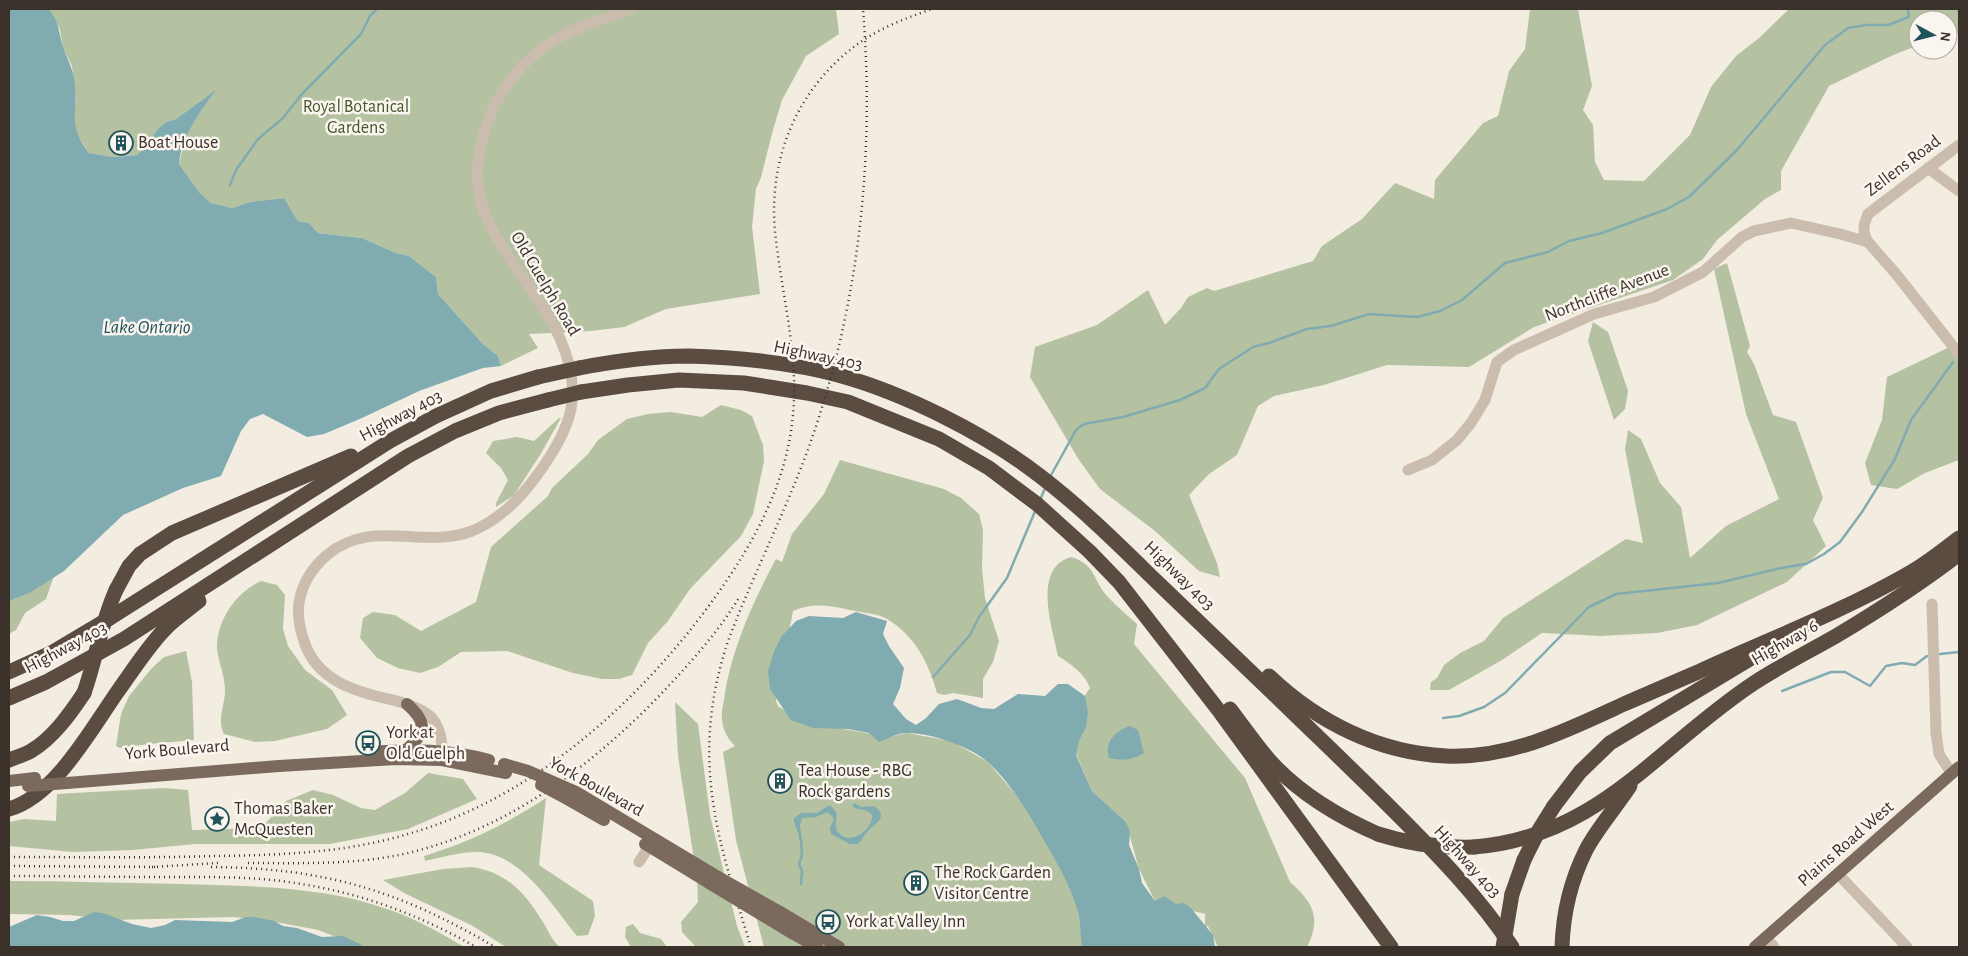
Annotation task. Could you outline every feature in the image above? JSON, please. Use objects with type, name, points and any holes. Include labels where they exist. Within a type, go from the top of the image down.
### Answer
[{"type":"highway","name":"Highway 403","points":[[9,672],[53,652],[110,618],[390,441],[436,416],[491,391],[538,377],[579,368],[626,360],[689,356],[745,360],[838,375],[924,408],[994,444],[1040,476],[1101,528],[1416,833],[1481,904],[1512,947]]},
{"type":"highway","name":"Highway 403","points":[[9,698],[46,682],[124,639],[408,456],[455,431],[499,414],[581,392],[679,380],[744,383],[807,392],[848,402],[939,439],[989,468],[1037,504],[1090,552],[1137,603],[1220,712],[1391,947]]},
{"type":"highway","points":[[9,760],[30,752],[45,741],[84,694],[94,665],[106,611],[130,566],[140,554],[172,533],[390,441]]},
{"type":"highway","points":[[9,809],[25,802],[50,783],[87,738],[119,690],[165,629],[202,598],[252,565],[316,516]]},
{"type":"highway","points":[[1101,528],[1175,589],[1274,681],[1303,704],[1363,739],[1426,754],[1468,756],[1511,750],[1532,743],[1579,726],[1808,624]]},
{"type":"highway","name":"Highway 6","points":[[1808,624],[1906,575],[1959,538]]},
{"type":"highway","name":"Highway 6","points":[[1637,777],[1675,744],[1753,684],[1926,580],[1959,554]]},
{"type":"highway","points":[[1137,603],[1166,630],[1270,761],[1311,798],[1351,822],[1378,834],[1400,841],[1438,846],[1474,847],[1500,845],[1542,833],[1572,820],[1595,807],[1637,777]]},
{"type":"highway","points":[[1504,947],[1512,894],[1524,860],[1554,806],[1580,772],[1610,743],[1808,624]]},
{"type":"highway","points":[[1562,947],[1563,926],[1572,887],[1587,849],[1637,777]]},
{"type":"main road","points":[[407,704],[417,713],[423,728],[420,738],[407,749]]},
{"type":"main road","name":"York Boulevard","points":[[9,781],[32,782],[70,779],[407,749],[505,768],[535,782],[573,796],[714,880],[792,933],[817,947]]},
{"type":"main road","name":"York Boulevard","points":[[70,779],[442,756]]},
{"type":"main road","name":"Plains Road West","points":[[1755,947],[1770,943],[1838,874],[1956,770]]},
{"type":"main road","name":"York Boulevard","points":[[9,787],[32,782]]},
{"type":"main road","name":"York Boulevard","points":[[714,880],[780,912],[839,947]]},
{"type":"street","name":"Old Guelph Road","points":[[442,756],[441,735],[432,718],[424,712],[407,704],[344,686],[322,672],[307,652],[299,624],[299,602],[306,581],[317,563],[338,546],[350,540],[369,536],[441,536],[470,532],[501,516],[522,496],[542,470],[559,441],[570,411],[573,386],[569,362],[561,340],[551,321],[490,227],[482,209],[478,188],[481,140],[498,99],[521,66],[558,37],[630,9]]},
{"type":"street","name":"Zellens Road","points":[[1868,242],[1863,233],[1863,225],[1868,214],[1959,145]]},
{"type":"street","points":[[1928,168],[1959,191]]},
{"type":"street","name":"Northcliffe Avenue","points":[[1408,470],[1432,460],[1457,440],[1486,400],[1497,362],[1514,350],[1594,314],[1654,297],[1703,272],[1742,237],[1754,231],[1791,223],[1868,242]]},
{"type":"street","points":[[1868,242],[1897,275],[1959,354]]},
{"type":"street","points":[[1932,604],[1936,733],[1940,754],[1956,770]]},
{"type":"street","points":[[639,862],[652,843]]},
{"type":"street","points":[[1838,874],[1907,947]]},
{"type":"green space","name":"Royal Botanical Gardens","points":[[48,9],[836,9],[839,34],[806,56],[782,100],[756,189],[752,227],[760,294],[666,309],[624,327],[591,331],[529,334],[538,348],[501,366],[498,356],[483,344],[438,294],[436,277],[409,256],[396,253],[362,238],[318,233],[309,223],[298,221],[284,198],[250,202],[232,208],[211,203],[199,192],[179,164],[187,131],[215,91],[176,119],[166,122],[156,131],[147,146],[137,155],[114,157],[89,153],[75,132],[74,113],[76,98],[72,66],[63,48],[60,29]]},
{"type":"green space","points":[[1530,9],[1578,9],[1592,86],[1583,110],[1593,125],[1595,162],[1604,180],[1644,181],[1690,135],[1711,87],[1736,56],[1759,38],[1789,9],[1959,9],[1958,33],[1958,10],[1908,10],[1908,49],[1829,86],[1781,171],[1781,190],[1765,199],[1717,240],[1703,259],[1673,280],[1534,327],[1469,367],[1387,365],[1324,385],[1274,396],[1258,406],[1237,455],[1209,474],[1189,495],[1217,563],[1220,577],[1199,571],[1155,531],[1100,489],[1079,460],[1030,377],[1035,347],[1097,325],[1148,290],[1165,325],[1181,308],[1188,297],[1207,288],[1214,291],[1313,261],[1322,246],[1362,219],[1395,183],[1434,199],[1435,180],[1483,123],[1498,116],[1509,71],[1525,49]]},
{"type":"green space","points":[[1727,263],[1750,346],[1747,352],[1754,364],[1773,415],[1796,422],[1823,498],[1813,520],[1826,546],[1787,582],[1697,625],[1657,633],[1601,636],[1542,633],[1502,660],[1449,690],[1430,690],[1431,682],[1437,678],[1444,665],[1460,653],[1484,641],[1503,618],[1626,539],[1643,543],[1625,449],[1628,430],[1641,439],[1660,483],[1681,507],[1690,558],[1726,526],[1779,499],[1746,414],[1714,269]]},
{"type":"green space","points":[[1593,322],[1608,332],[1628,391],[1625,409],[1614,420],[1588,341]]},
{"type":"green space","points":[[1956,344],[1959,349],[1959,460],[1925,473],[1897,489],[1871,485],[1865,463],[1882,420],[1887,377]]},
{"type":"green space","points":[[721,405],[741,410],[752,416],[763,445],[764,461],[753,514],[741,536],[690,589],[668,621],[648,643],[632,675],[619,679],[602,679],[573,673],[507,651],[461,652],[438,667],[420,673],[398,668],[377,658],[360,638],[363,618],[373,612],[395,615],[421,631],[476,602],[491,547],[548,496],[552,488],[588,454],[598,440],[627,419],[648,414],[671,412],[702,417]]},
{"type":"green space","points":[[561,418],[540,455],[514,495],[496,507],[496,503],[508,480],[501,468],[486,453],[493,441],[517,437],[534,441]]},
{"type":"green space","points":[[840,460],[944,489],[961,498],[979,514],[983,530],[982,568],[985,598],[999,641],[993,662],[983,679],[983,698],[953,693],[944,695],[937,693],[930,671],[913,642],[887,619],[873,614],[832,606],[800,608],[793,611],[776,701],[778,706],[804,722],[889,737],[907,733],[951,741],[988,762],[1049,833],[1077,908],[1084,947],[764,947],[736,840],[723,752],[735,746],[724,730],[722,709],[731,664],[759,592],[776,559],[782,562],[792,534],[824,494]]},
{"type":"green space","points":[[1071,557],[1086,564],[1108,597],[1137,624],[1134,644],[1245,778],[1290,882],[1298,889],[1313,911],[1314,927],[1307,947],[1218,947],[1208,926],[1205,927],[1205,914],[1155,901],[1139,869],[1126,822],[1092,791],[1076,754],[1081,701],[1090,688],[1073,666],[1058,656],[1049,615],[1048,600],[1048,586],[1052,573],[1059,563]]},
{"type":"green space","points":[[55,573],[46,599],[25,613],[16,630],[9,634],[9,596]]},
{"type":"green space","points":[[261,581],[277,585],[285,595],[283,629],[288,646],[305,670],[332,690],[347,715],[327,729],[275,741],[255,742],[224,734],[221,719],[225,687],[217,649],[218,634],[225,615],[231,606],[244,592]]},
{"type":"green space","points":[[186,651],[192,682],[194,740],[120,748],[116,746],[121,714],[129,696],[152,668],[164,657]]},
{"type":"green space","points":[[675,702],[698,724],[710,815],[737,926],[745,947],[696,947],[682,932],[681,922],[698,902],[697,879],[678,756]]},
{"type":"green space","points":[[428,773],[463,779],[477,799],[408,829],[330,844],[195,844],[133,850],[73,852],[9,846],[9,822],[24,819],[56,821],[57,794],[164,788],[188,790],[192,830],[261,828],[286,801],[313,790],[333,795],[361,808],[375,810],[405,793]]},
{"type":"green space","points":[[546,798],[539,865],[593,901],[595,916],[588,935],[577,936],[535,884],[508,861],[494,855],[472,852],[425,861],[424,856],[487,832]]},
{"type":"green space","points":[[472,867],[496,874],[522,893],[543,922],[552,939],[560,947],[506,947],[471,925],[406,894],[383,880],[443,869]]},
{"type":"green space","points":[[9,881],[232,886],[313,892],[365,902],[390,910],[428,927],[464,947],[362,947],[318,930],[265,920],[232,917],[115,920],[69,915],[9,914]]},
{"type":"green space","points":[[633,924],[640,933],[661,939],[667,947],[631,947],[625,937],[626,927]]},
{"type":"water","name":"Lake Ontario","points":[[9,9],[48,9],[52,13],[74,78],[76,95],[75,120],[78,135],[89,153],[114,157],[137,155],[147,146],[156,131],[166,122],[176,119],[216,90],[188,133],[179,164],[199,192],[211,203],[232,208],[250,202],[284,198],[298,221],[309,223],[318,233],[362,238],[396,253],[409,256],[436,277],[438,294],[483,344],[498,356],[501,366],[483,368],[419,391],[324,434],[307,437],[263,414],[250,419],[241,431],[221,476],[183,488],[123,515],[64,571],[31,592],[9,601]]},
{"type":"water","points":[[856,612],[887,621],[883,634],[904,668],[900,688],[893,704],[906,719],[916,725],[926,718],[939,704],[957,699],[981,708],[994,709],[1018,694],[1045,696],[1058,684],[1068,684],[1085,696],[1088,712],[1086,727],[1079,741],[1076,755],[1092,791],[1126,822],[1130,832],[1129,845],[1139,869],[1142,883],[1155,901],[1164,896],[1176,904],[1183,903],[1190,907],[1213,935],[1215,947],[1082,947],[1078,911],[1063,874],[1020,801],[1006,781],[989,763],[962,746],[928,735],[904,733],[879,742],[869,733],[848,729],[813,728],[791,720],[770,689],[768,671],[781,637],[796,621],[809,616],[843,618]]},
{"type":"water","points":[[1130,726],[1138,730],[1144,753],[1127,759],[1109,758],[1109,742],[1115,734]]},
{"type":"water","points":[[854,803],[861,807],[874,806],[881,813],[880,820],[858,844],[850,844],[831,834],[830,828],[834,819],[828,812],[816,817],[802,818],[800,826],[802,839],[801,841],[799,839],[794,818],[801,813],[817,813],[828,806],[831,806],[836,812],[838,832],[848,838],[860,835],[869,826],[872,815],[868,811],[852,806]]},
{"type":"water","points":[[94,912],[151,928],[165,925],[175,920],[232,922],[246,917],[254,917],[274,921],[283,926],[297,928],[322,937],[343,936],[366,947],[9,947],[9,927],[37,915],[63,921],[74,921]]},
{"type":"waterway","points":[[230,185],[236,170],[258,139],[283,118],[301,95],[361,34],[370,16],[377,9]]},
{"type":"waterway","points":[[1050,477],[1076,430],[1084,424],[1123,417],[1180,400],[1205,388],[1219,369],[1253,347],[1307,329],[1331,326],[1369,314],[1417,317],[1440,311],[1462,300],[1505,263],[1548,252],[1569,241],[1602,233],[1667,209],[1689,197],[1737,150],[1825,45],[1848,28],[1866,25],[1888,25],[1909,17],[1908,9]]},
{"type":"waterway","points":[[1443,718],[1459,716],[1484,707],[1505,693],[1589,607],[1616,594],[1718,583],[1806,564],[1824,554],[1840,542],[1862,512],[1895,459],[1911,420],[1953,362]]},
{"type":"waterway","points":[[1040,500],[1046,486]]},
{"type":"waterway","points":[[933,677],[970,635],[979,617],[1007,578],[1036,509]]},
{"type":"waterway","points":[[1940,654],[1959,652]]},
{"type":"waterway","points":[[1782,691],[1831,672],[1845,672],[1870,686],[1886,666],[1902,663],[1915,665],[1927,656]]},
{"type":"waterway","points":[[801,841],[802,855],[799,864],[802,871],[801,884]]},
{"type":"railway","points":[[751,947],[728,869],[712,797],[709,761],[710,724],[716,686],[727,644],[788,500],[825,398],[851,289],[859,233],[867,122],[863,9]]},
{"type":"railway","points":[[9,857],[263,855],[333,850],[378,842],[443,822],[483,805],[521,784],[557,759],[624,703],[683,639],[718,594],[763,519],[784,465],[790,437],[794,384],[790,334],[775,231],[774,203],[777,175],[783,148],[793,123],[806,99],[823,76],[842,56],[881,30],[932,9]]},
{"type":"railway","points":[[248,863],[342,862],[399,855],[439,844],[478,829],[515,811],[550,789],[584,764],[646,709],[701,649],[726,618],[740,596]]},
{"type":"railway","points":[[152,867],[218,863]]},
{"type":"railway","points":[[9,866],[159,867]]},
{"type":"railway","points":[[211,867],[252,868],[290,872],[359,886],[393,897],[426,911],[460,927],[495,947]]},
{"type":"railway","points":[[9,876],[218,877],[289,882],[329,889],[373,901],[436,926],[476,947]]},
{"type":"place","name":"Boat House","points":[[121,143]]},
{"type":"place","name":"York at Old Guelph","points":[[368,743]]},
{"type":"place","name":"Tea House - RBG Rock gardens","points":[[780,781]]},
{"type":"place","name":"Thomas Baker McQuesten","points":[[217,819]]},
{"type":"place","name":"The Rock Garden Visitor Centre","points":[[916,883]]},
{"type":"place","name":"York at Valley Inn","points":[[828,922]]}]
